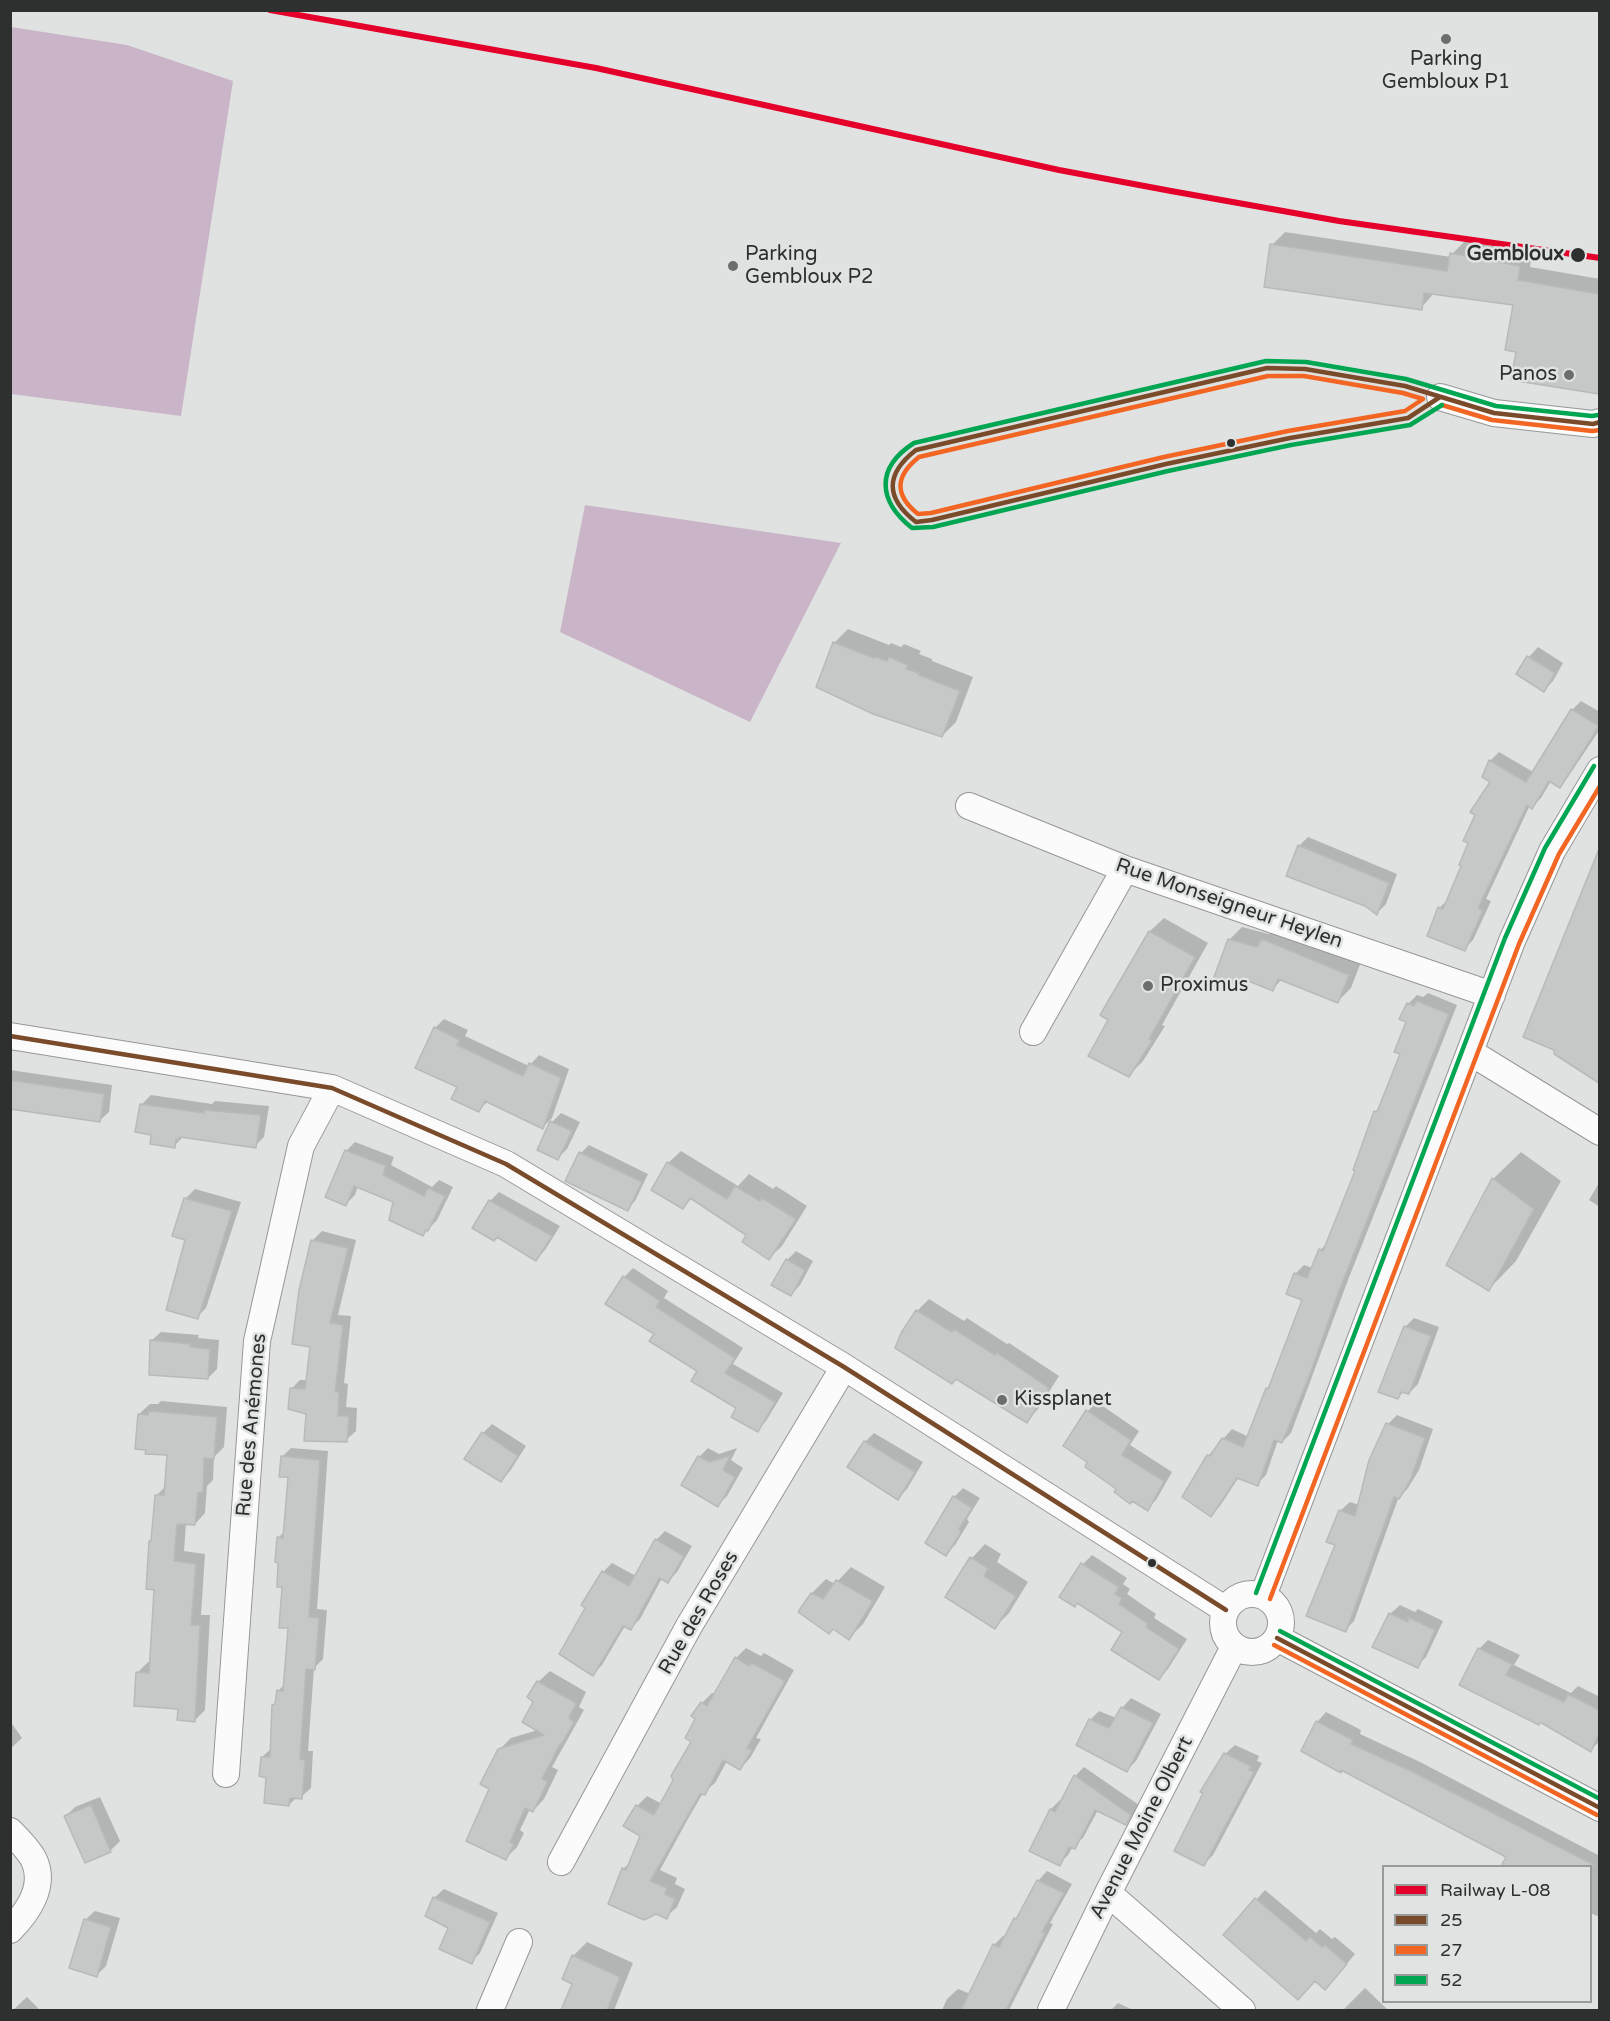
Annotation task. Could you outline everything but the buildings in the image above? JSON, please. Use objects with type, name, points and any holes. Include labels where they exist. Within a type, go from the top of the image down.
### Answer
[{"type":"street","points":[[1440,397],[1494,413],[1593,424],[1599,422]]},
{"type":"street","points":[[1263,1596],[1492,995],[1539,879],[1557,842],[1599,770]]},
{"type":"street","name":"Rue Monseigneur Heylen","points":[[969,806],[1125,869],[1492,995]]},
{"type":"street","points":[[1033,1032],[1125,869]]},
{"type":"street","points":[[10,1036],[332,1088],[506,1164],[844,1367],[1226,1610]]},
{"type":"street","points":[[1470,1053],[1599,1132]]},
{"type":"street","name":"Rue des Anémones","points":[[226,1774],[257,1341],[301,1146],[332,1088]]},
{"type":"street","name":"Rue des Roses","points":[[561,1862],[689,1626],[844,1367]]},
{"type":"street","points":[[1245,1594],[1263,1596],[1271,1601],[1281,1618],[1281,1628],[1277,1638],[1263,1650],[1243,1651],[1234,1647],[1225,1634],[1223,1626],[1226,1610],[1230,1603],[1245,1594]]},
{"type":"street","points":[[1277,1638],[1599,1808]]},
{"type":"street","name":"Avenue Moine Olbert","points":[[1050,2010],[1234,1647]]},
{"type":"street","points":[[10,1831],[34,1861],[39,1886],[23,1917],[10,1930]]},
{"type":"street","points":[[1108,1893],[1242,2010]]},
{"type":"street","points":[[490,2010],[519,1942]]},
{"type":"shaded area","points":[[11,27],[127,45],[233,81],[181,416],[11,394]]},
{"type":"shaded area","points":[[585,505],[841,543],[750,722],[560,632]]},
{"type":"rail line","name":"L-08","points":[[270,10],[596,68],[1059,170],[1171,191],[1339,221],[1600,258]]},
{"type":"transit line","name":"52","points":[[1442,405],[1410,425],[1291,445],[1168,471],[933,527],[912,528],[892,507],[887,496],[887,474],[892,463],[914,443],[1266,361],[1306,362],[1406,379],[1496,406],[1598,415]]},
{"type":"transit line","name":"25","points":[[1440,397],[1408,418],[1290,438],[1166,464],[932,520],[916,522],[906,513],[894,495],[894,477],[906,459],[916,450],[1267,368],[1305,369],[1405,386],[1494,413],[1593,424],[1600,422]]},
{"type":"transit line","name":"27","points":[[1268,376],[1304,376],[1403,393],[1423,399],[1405,411],[1288,431],[1164,457],[931,513],[918,514],[910,507],[901,493],[900,486],[905,471],[919,457],[1268,376]]},
{"type":"transit line","name":"27","points":[[1442,405],[1492,420],[1600,430]]},
{"type":"transit line","name":"52","points":[[1256,1593],[1505,938],[1545,848],[1594,766]]},
{"type":"transit line","name":"27","points":[[1270,1599],[1519,944],[1559,854],[1600,786]]},
{"type":"transit line","name":"25","points":[[10,1036],[332,1088],[506,1164],[844,1367],[1226,1610]]},
{"type":"transit line","name":"52","points":[[1280,1631],[1600,1799]]},
{"type":"transit line","name":"25","points":[[1277,1638],[1600,1808]]},
{"type":"transit line","name":"27","points":[[1274,1645],[1597,1815]]},
{"type":"place","name":"Parking Gembloux P1","points":[[1446,39]]},
{"type":"place","name":"Gembloux","points":[[1578,255]]},
{"type":"place","name":"Parking Gembloux P2","points":[[733,266]]},
{"type":"place","name":"Panos","points":[[1569,375]]},
{"type":"place","name":"Proximus","points":[[1148,986]]},
{"type":"place","name":"Kissplanet","points":[[1002,1400]]}]
